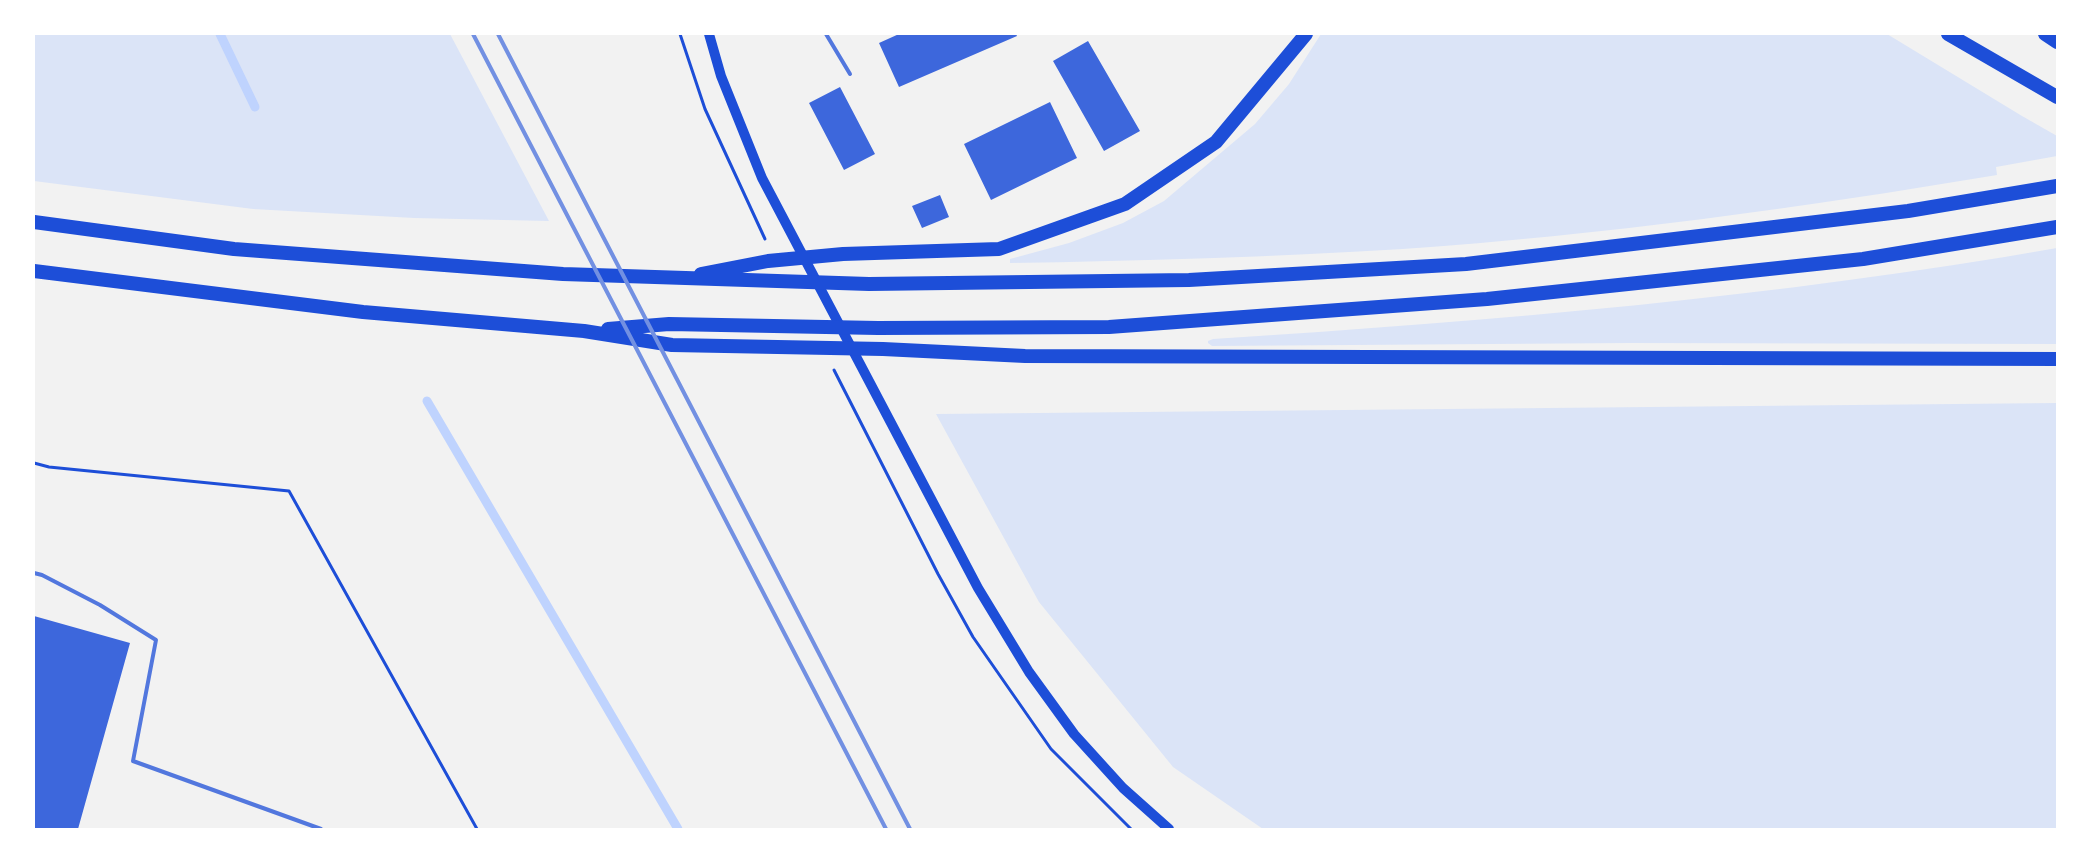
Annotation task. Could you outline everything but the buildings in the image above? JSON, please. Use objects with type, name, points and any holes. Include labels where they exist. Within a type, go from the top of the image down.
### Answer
[{"type":"highway","points":[[673,279],[768,262],[843,254],[999,249],[1125,204],[1216,142],[1306,34]]},
{"type":"highway","points":[[1948,34],[2057,97]]},
{"type":"highway","points":[[2045,34],[2057,42]]},
{"type":"highway","points":[[34,222],[234,248],[563,274],[869,284],[1189,280],[1466,264],[1908,211],[2057,186]]},
{"type":"highway","points":[[584,331],[669,324],[878,328],[1109,327],[1487,300],[1863,259],[2057,227]]},
{"type":"highway","points":[[34,271],[362,312],[584,331],[672,344],[883,349],[1025,356],[2057,359]]},
{"type":"main road","points":[[709,34],[720,76],[762,178],[978,588],[1029,672],[1074,734],[1123,788],[1169,829]]},
{"type":"lane","points":[[826,34],[850,74]]},
{"type":"lane","points":[[34,573],[42,575],[100,605],[156,640],[133,761],[321,829]]},
{"type":"path","points":[[34,463],[49,467],[289,491],[477,829]]},
{"type":"shaded area","points":[[34,34],[450,34],[549,221],[414,218],[253,209],[34,181]]},
{"type":"shaded area","points":[[1321,34],[1887,34],[2057,136],[2057,156],[1996,167],[1997,175],[1923,187],[1701,219],[1552,236],[1403,249],[1305,254],[1010,263],[1010,259],[1069,243],[1123,223],[1164,201],[1255,124],[1289,84]]},
{"type":"shaded area","points":[[2057,248],[2057,344],[1630,343],[1212,346],[1208,343],[1208,341],[1213,339],[1425,324],[1742,294],[1952,265]]},
{"type":"shaded area","points":[[2057,403],[2057,829],[1263,829],[1173,767],[1039,602],[936,414]]},
{"type":"waterway","points":[[220,34],[255,107]]},
{"type":"waterway","points":[[427,401],[678,829]]},
{"type":"railway","points":[[473,34],[886,829]]},
{"type":"railway","points":[[498,34],[910,829]]}]
